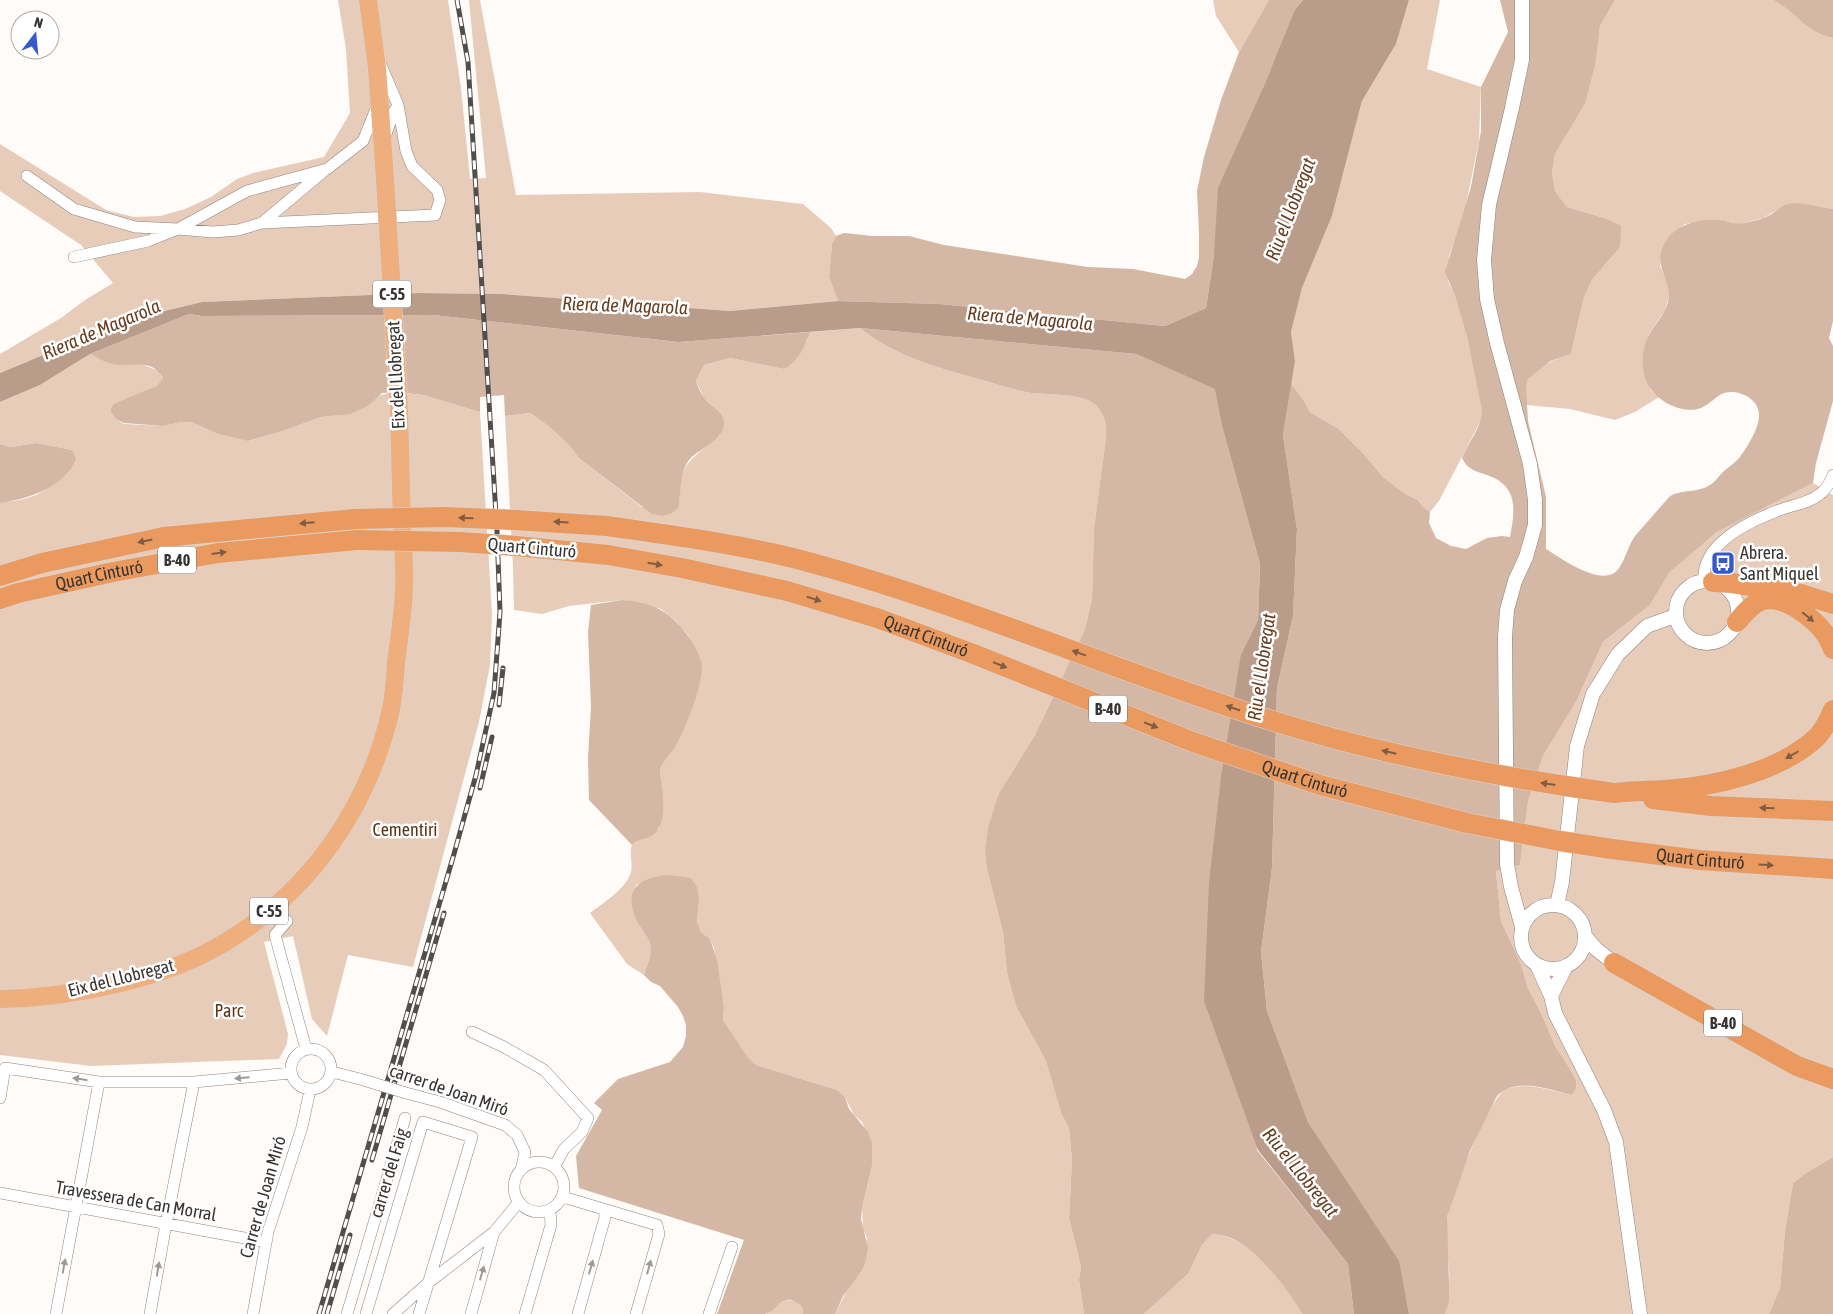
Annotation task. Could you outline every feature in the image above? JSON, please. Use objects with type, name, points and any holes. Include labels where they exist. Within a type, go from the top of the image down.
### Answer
[{"type":"highway","name":"Eix del Llobregat","points":[[0,999],[20,999],[84,991],[154,974],[224,944],[261,918],[292,890],[326,853],[363,791],[384,734],[391,707],[404,588],[399,410],[385,179],[380,99],[368,0]]},
{"type":"highway","name":"Quart Cinturó","points":[[0,576],[42,563],[164,537],[270,526],[355,519],[444,517],[607,526],[696,538],[747,548],[842,572],[968,612],[1217,702],[1322,736],[1477,772],[1528,781],[1711,806],[1833,811]]},
{"type":"highway","name":"Quart Cinturó","points":[[0,599],[18,593],[113,572],[218,553],[357,540],[460,542],[608,555],[682,568],[788,591],[878,618],[1193,742],[1320,785],[1467,824],[1560,841],[1700,860],[1832,869]]},
{"type":"highway","points":[[1708,581],[1732,582],[1802,594],[1833,604]]},
{"type":"highway","points":[[1737,622],[1752,606],[1764,600],[1784,602],[1800,610],[1813,620],[1827,636],[1833,649]]},
{"type":"highway","name":"Eix del Llobregat","points":[[0,990],[63,986],[129,971],[196,947],[238,923],[260,907],[294,876],[330,830],[344,806],[373,740],[397,661]]},
{"type":"highway","points":[[1614,793],[1704,785],[1751,774],[1793,755],[1818,736],[1833,710]]},
{"type":"highway","name":"B-40","points":[[1614,963],[1797,1066],[1833,1080]]},
{"type":"street","points":[[1522,0],[1522,60],[1489,205],[1484,260],[1487,299],[1496,343],[1530,464],[1535,500],[1534,525],[1526,557],[1515,581],[1506,619],[1507,864],[1522,927],[1522,944],[1525,952],[1537,965],[1551,996],[1555,1013],[1604,1110],[1616,1142],[1640,1314]]},
{"type":"street","points":[[27,176],[74,209],[136,228],[213,232],[238,230],[262,223],[435,215],[440,200],[437,190],[412,166],[406,151],[398,105],[375,51]]},
{"type":"street","points":[[262,223],[363,141],[380,99]]},
{"type":"street","points":[[363,141],[383,148],[393,114],[398,105]]},
{"type":"street","points":[[74,257],[148,241],[178,229],[247,191],[328,169]]},
{"type":"street","points":[[1708,581],[1703,570],[1706,561],[1721,542],[1756,520],[1778,510],[1813,499],[1828,488],[1833,475]]},
{"type":"street","points":[[1708,581],[1726,588],[1736,600],[1738,611],[1737,622],[1724,639],[1704,644],[1693,641],[1684,635],[1678,626],[1675,616],[1679,596],[1686,588],[1708,581]]},
{"type":"street","points":[[1557,905],[1562,882],[1577,746],[1593,694],[1618,654],[1647,626],[1675,616]]},
{"type":"street","points":[[1511,887],[1535,910]]},
{"type":"street","points":[[1522,927],[1535,910],[1549,905],[1557,905],[1574,912],[1580,919],[1585,936],[1581,952],[1571,963],[1551,996]]},
{"type":"street","points":[[287,920],[275,935],[306,1049]]},
{"type":"street","name":"B-40","points":[[1585,936],[1596,949],[1614,963]]},
{"type":"street","name":"B-40","points":[[1571,963],[1592,959],[1614,963]]},
{"type":"street","points":[[1537,965],[1557,969],[1571,963]]},
{"type":"street","points":[[472,1032],[504,1047],[544,1070],[588,1118],[582,1132],[564,1149],[554,1168]]},
{"type":"street","points":[[313,1048],[327,1055],[332,1065],[332,1072],[328,1081],[323,1086],[310,1090],[301,1087],[295,1082],[291,1073],[293,1058],[306,1049],[313,1048]]},
{"type":"street","points":[[0,1098],[6,1068],[99,1082],[194,1082],[291,1073]]},
{"type":"street","name":"carrer de Joan Miró","points":[[332,1072],[440,1102],[505,1125],[517,1135],[525,1152],[522,1170]]},
{"type":"street","points":[[56,1314],[99,1082]]},
{"type":"street","points":[[150,1314],[194,1082]]},
{"type":"street","name":"Carrer de Joan Miró","points":[[253,1314],[266,1242],[302,1126],[310,1090]]},
{"type":"street","points":[[347,1314],[405,1118]]},
{"type":"street","name":"carrer del Faig","points":[[366,1314],[423,1122],[472,1137],[428,1283]]},
{"type":"street","points":[[534,1163],[548,1164],[554,1168],[563,1181],[564,1189],[558,1204],[550,1210],[542,1212],[533,1212],[525,1208],[515,1194],[514,1185],[516,1177],[522,1170],[534,1163]]},
{"type":"street","name":"Travessera de Can Morral","points":[[0,1193],[266,1242]]},
{"type":"street","points":[[562,1197],[657,1225],[659,1234],[636,1314]]},
{"type":"street","points":[[393,1314],[428,1283],[494,1232],[519,1202]]},
{"type":"street","points":[[525,1314],[551,1225],[550,1210]]},
{"type":"street","points":[[578,1314],[607,1210]]},
{"type":"street","points":[[471,1314],[494,1232]]},
{"type":"street","points":[[709,1314],[732,1247]]},
{"type":"street","points":[[419,1314],[428,1283]]},
{"type":"green space","points":[[338,0],[448,0],[461,88],[470,179],[486,178],[469,0],[480,0],[516,195],[700,192],[803,204],[831,228],[836,236],[832,244],[829,277],[838,301],[730,311],[502,294],[419,293],[202,302],[127,320],[0,373],[0,354],[61,318],[85,300],[113,283],[81,245],[0,191],[0,144],[106,210],[134,217],[160,216],[185,209],[211,197],[237,179],[253,173],[324,157],[350,113],[346,49]]},
{"type":"green space","points":[[1213,0],[1269,0],[1239,52],[1216,16]]},
{"type":"green space","points":[[1409,0],[1440,0],[1427,69],[1481,87],[1479,141],[1466,204],[1449,256],[1448,281],[1455,296],[1468,341],[1480,394],[1481,420],[1439,501],[1430,512],[1418,500],[1404,493],[1383,477],[1339,429],[1310,412],[1303,399],[1291,384],[1295,361],[1291,332],[1302,288],[1332,216],[1362,101],[1396,44]]},
{"type":"green space","points":[[1615,0],[1773,0],[1808,27],[1824,36],[1833,38],[1833,209],[1805,204],[1787,205],[1763,218],[1740,224],[1718,220],[1685,224],[1666,240],[1660,266],[1668,283],[1670,293],[1665,310],[1649,334],[1643,361],[1643,370],[1651,391],[1659,397],[1635,412],[1615,420],[1570,409],[1526,405],[1525,390],[1530,376],[1540,367],[1571,354],[1584,297],[1592,280],[1620,247],[1604,218],[1567,207],[1555,191],[1552,173],[1555,154],[1574,121],[1597,44],[1600,26]]},
{"type":"green space","points":[[860,328],[873,338],[901,353],[947,370],[1020,391],[1078,397],[1086,400],[1093,403],[1100,410],[1106,427],[1094,528],[1092,599],[1085,629],[1035,735],[999,793],[985,853],[987,869],[1003,932],[1007,973],[1016,1006],[1046,1061],[1061,1113],[1069,1128],[1072,1160],[1069,1218],[1081,1267],[1079,1280],[1084,1314],[835,1314],[849,1286],[863,1269],[867,1238],[863,1229],[862,1208],[872,1166],[872,1143],[862,1122],[854,1115],[845,1097],[837,1090],[756,1065],[748,1059],[723,1020],[724,1008],[714,948],[710,939],[701,932],[697,922],[699,899],[637,884],[633,894],[634,910],[637,921],[649,941],[650,948],[649,960],[644,975],[627,964],[590,913],[614,895],[629,878],[632,845],[659,829],[663,811],[660,770],[662,764],[677,744],[691,712],[701,673],[701,660],[688,635],[675,620],[661,609],[642,603],[622,600],[569,606],[542,614],[514,610],[505,416],[530,413],[568,444],[580,459],[642,507],[680,499],[679,487],[681,477],[690,461],[720,435],[716,410],[704,398],[696,381],[704,365],[730,358],[784,369],[807,341],[810,332]]},
{"type":"green space","points":[[90,354],[112,364],[141,364],[159,371],[163,379],[157,386],[149,390],[113,404],[110,411],[116,419],[124,424],[163,426],[191,422],[218,434],[249,441],[321,417],[340,415],[368,406],[378,396],[392,392],[423,395],[480,412],[492,615],[490,665],[479,722],[413,967],[348,955],[327,1036],[312,1019],[293,936],[264,942],[288,1034],[287,1044],[279,1059],[91,1066],[0,1055],[0,503],[36,495],[57,482],[64,476],[72,450],[37,443],[10,447],[0,444],[0,402],[40,385]]},
{"type":"green space","points":[[1813,483],[1833,495],[1833,1157],[1793,1183],[1785,1231],[1780,1288],[1769,1314],[1445,1314],[1449,1280],[1446,1226],[1449,1209],[1471,1150],[1490,1110],[1505,1090],[1513,1087],[1530,1086],[1572,1095],[1576,1080],[1555,1046],[1528,988],[1521,964],[1501,921],[1496,871],[1520,865],[1528,802],[1543,756],[1577,700],[1603,642],[1650,605],[1669,573],[1717,532]]},
{"type":"green space","points":[[1212,1234],[1237,1241],[1259,1258],[1280,1281],[1302,1314],[1144,1314],[1188,1274],[1202,1245]]},
{"type":"green space","points":[[785,1300],[795,1301],[802,1307],[803,1314],[766,1314]]},
{"type":"shaded area","points":[[1269,0],[1303,0],[1294,11],[1263,88],[1214,255],[1206,308],[1165,326],[940,304],[838,301],[829,277],[832,244],[836,236],[844,233],[872,236],[909,236],[944,245],[1088,267],[1133,269],[1185,279],[1192,274],[1199,258],[1197,191],[1204,157],[1221,100],[1239,52]]},
{"type":"shaded area","points":[[1500,0],[1615,0],[1600,26],[1595,65],[1585,103],[1555,154],[1552,173],[1555,191],[1567,207],[1604,218],[1621,226],[1620,247],[1592,280],[1584,297],[1571,354],[1550,361],[1528,379],[1526,387],[1528,421],[1546,497],[1546,549],[1583,570],[1604,576],[1612,574],[1619,568],[1635,536],[1670,496],[1680,492],[1701,489],[1712,484],[1740,457],[1757,427],[1759,415],[1756,404],[1749,397],[1739,393],[1724,393],[1701,408],[1686,410],[1663,401],[1651,390],[1647,383],[1643,371],[1645,344],[1665,310],[1669,293],[1660,257],[1666,241],[1684,226],[1692,222],[1710,220],[1737,223],[1755,221],[1793,203],[1833,209],[1833,321],[1829,338],[1833,346],[1833,401],[1816,463],[1813,483],[1717,532],[1669,573],[1650,605],[1603,642],[1577,700],[1543,756],[1528,802],[1520,865],[1496,871],[1501,921],[1521,964],[1528,988],[1555,1046],[1576,1080],[1576,1088],[1572,1095],[1533,1086],[1514,1087],[1505,1090],[1497,1096],[1470,1151],[1447,1217],[1449,1301],[1445,1314],[1409,1314],[1398,1261],[1308,1122],[1267,1011],[1261,952],[1272,868],[1277,688],[1293,616],[1297,529],[1283,435],[1291,384],[1303,399],[1310,412],[1339,429],[1383,477],[1404,493],[1418,500],[1430,512],[1429,523],[1436,538],[1451,546],[1466,549],[1487,538],[1510,537],[1513,508],[1510,492],[1497,480],[1469,468],[1462,458],[1477,429],[1482,410],[1468,341],[1455,296],[1445,272],[1471,187],[1481,131],[1481,87],[1508,32]]},
{"type":"shaded area","points":[[1773,0],[1833,0],[1833,38],[1824,36],[1808,27]]},
{"type":"shaded area","points":[[189,314],[202,316],[433,315],[679,342],[810,332],[800,353],[784,369],[730,358],[704,365],[696,381],[705,399],[722,416],[724,425],[718,437],[689,460],[683,472],[678,508],[670,514],[662,516],[652,514],[580,459],[568,444],[530,413],[505,416],[504,395],[480,397],[480,412],[423,395],[397,392],[382,393],[368,406],[350,414],[321,417],[248,441],[218,434],[191,422],[163,426],[124,423],[116,419],[110,411],[113,404],[157,386],[163,378],[158,372],[147,365],[112,364],[90,354]]},
{"type":"shaded area","points":[[860,328],[1136,354],[1216,389],[1222,426],[1260,564],[1258,620],[1241,654],[1257,1150],[1348,1264],[1354,1314],[1302,1314],[1280,1281],[1249,1249],[1228,1237],[1212,1234],[1202,1245],[1188,1274],[1144,1314],[1084,1314],[1079,1280],[1081,1267],[1069,1218],[1072,1160],[1069,1128],[1061,1113],[1046,1061],[1016,1006],[1007,973],[1003,932],[987,869],[985,853],[988,828],[999,793],[1035,735],[1085,629],[1092,599],[1094,528],[1106,427],[1100,410],[1093,403],[1086,400],[1078,397],[1020,391],[947,370],[901,353],[873,338]]},
{"type":"shaded area","points":[[37,443],[72,450],[76,459],[71,469],[55,484],[44,490],[33,495],[0,503],[0,444],[10,447]]},
{"type":"shaded area","points":[[622,600],[648,604],[676,621],[693,643],[700,657],[702,669],[698,691],[685,726],[677,744],[660,769],[663,804],[661,822],[653,835],[632,845],[589,800],[588,758],[591,707],[588,632],[591,605]]},
{"type":"shaded area","points":[[669,875],[691,878],[697,887],[699,899],[697,922],[701,932],[710,939],[717,960],[724,1008],[723,1020],[748,1058],[756,1065],[837,1090],[845,1097],[849,1109],[868,1132],[872,1143],[872,1166],[861,1219],[868,1248],[863,1269],[843,1296],[835,1314],[803,1314],[802,1307],[795,1302],[785,1300],[765,1314],[717,1314],[744,1240],[579,1188],[576,1156],[602,1110],[594,1103],[618,1079],[670,1062],[683,1047],[686,1025],[683,1016],[678,1007],[660,986],[651,982],[644,975],[650,956],[650,944],[636,920],[632,906],[634,890],[638,885],[651,878]]},
{"type":"shaded area","points":[[1833,1157],[1833,1314],[1769,1314],[1780,1288],[1785,1231],[1793,1183]]},
{"type":"water","points":[[1303,0],[1409,0],[1396,44],[1362,101],[1332,216],[1302,288],[1291,332],[1295,361],[1283,435],[1297,529],[1293,616],[1277,688],[1272,868],[1261,952],[1267,1011],[1308,1122],[1399,1261],[1409,1314],[1354,1314],[1348,1264],[1258,1150],[1204,1001],[1209,883],[1221,777],[1241,654],[1258,620],[1260,564],[1222,426],[1215,389],[1136,354],[860,328],[679,342],[433,315],[202,316],[189,314],[90,354],[40,385],[0,402],[0,373],[127,320],[202,302],[419,293],[502,294],[730,311],[838,301],[940,304],[1165,326],[1206,308],[1214,255],[1218,188],[1263,88],[1294,11]]},
{"type":"railway","points":[[319,1314],[454,854],[476,775],[494,693],[500,612],[497,531],[468,62],[457,0]]},
{"type":"railway","points":[[499,705],[503,668]]},
{"type":"railway","points":[[480,788],[492,737]]},
{"type":"railway","points":[[372,1160],[444,913]]},
{"type":"railway","points":[[327,1314],[350,1235]]},
{"type":"place","name":"Abrera. Sant Miquel","points":[[1723,563]]},
{"type":"water label","name":"Riu el Llobregat","points":[[1290,209]]},
{"type":"water label","name":"Riera de Magarola","points":[[625,305]]},
{"type":"water label","name":"Riera de Magarola","points":[[1030,318]]},
{"type":"water label","name":"Riera de Magarola","points":[[101,329]]},
{"type":"water label","name":"Riu el Llobregat","points":[[1261,667]]},
{"type":"water label","name":"Riu el Llobregat","points":[[1301,1172]]},
{"type":"park label","name":"Cementiri","points":[[405,830]]},
{"type":"park label","name":"Parc","points":[[229,1011]]}]
